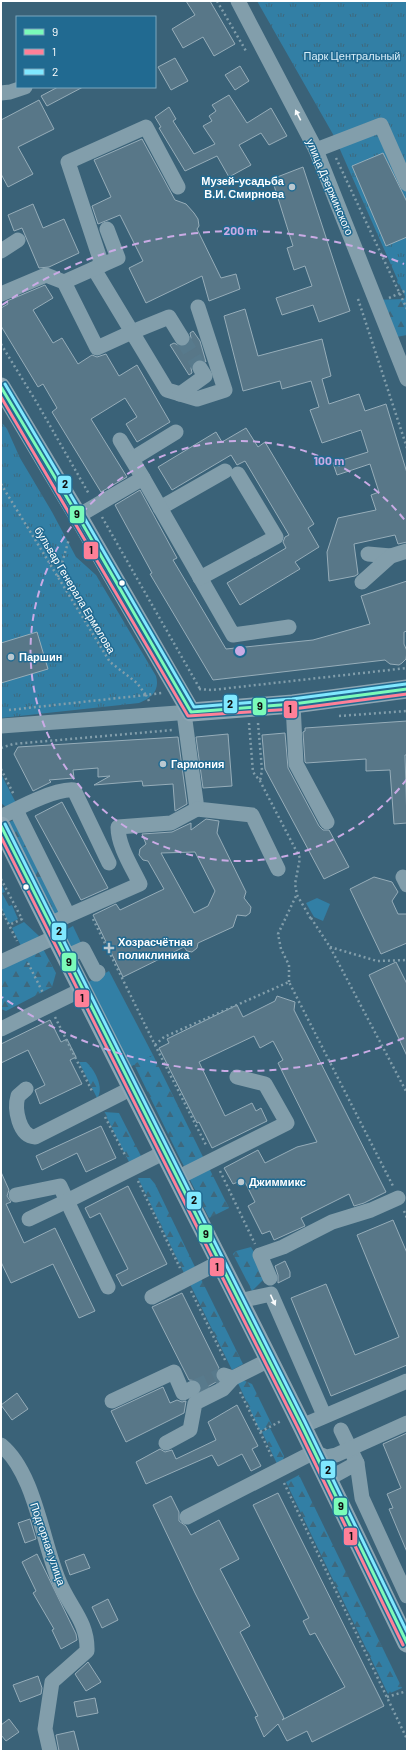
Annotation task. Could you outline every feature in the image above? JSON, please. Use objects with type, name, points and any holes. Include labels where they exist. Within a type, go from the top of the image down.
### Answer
[{"type":"main road","points":[[1,387],[78,516],[179,691],[188,713],[293,704],[407,689]]},
{"type":"main road","points":[[1,826],[81,990],[177,1178],[212,1238],[220,1262],[244,1300],[269,1360],[407,1643]]},
{"type":"street","name":"улица Дзержинского","points":[[238,1],[316,150],[407,379]]},
{"type":"street","points":[[1,93],[22,88]]},
{"type":"street","points":[[316,150],[381,125],[407,184]]},
{"type":"street","points":[[178,187],[146,127],[68,162],[98,267],[132,332],[167,390],[197,399],[226,390],[198,307]]},
{"type":"street","points":[[64,282],[118,258],[107,229]]},
{"type":"street","points":[[1,250],[18,240]]},
{"type":"street","points":[[1,294],[46,275],[64,282],[97,348],[169,317],[182,338]]},
{"type":"street","points":[[180,394],[205,376],[200,368]]},
{"type":"street","points":[[132,459],[176,432]]},
{"type":"street","points":[[120,440],[233,635],[289,627]]},
{"type":"street","points":[[160,508],[232,473],[276,537],[200,578]]},
{"type":"street","points":[[78,516],[143,478]]},
{"type":"street","points":[[362,582],[391,556],[407,550]]},
{"type":"street","points":[[368,554],[391,556]]},
{"type":"street","points":[[293,704],[296,764],[327,822]]},
{"type":"street","points":[[1,726],[188,713],[197,809]]},
{"type":"street","points":[[1,817],[18,808],[67,789],[74,790],[109,863]]},
{"type":"street","points":[[18,808],[68,915]]},
{"type":"street","points":[[1,962],[22,952],[52,931],[68,915],[140,884],[124,849],[118,833],[118,827],[171,823],[197,809],[252,815],[278,869]]},
{"type":"street","points":[[65,957],[83,949],[96,974],[98,972]]},
{"type":"street","points":[[1,1029],[81,990]]},
{"type":"street","points":[[177,1178],[287,1123],[265,1084],[237,1077]]},
{"type":"street","points":[[26,1089],[18,1096],[17,1110],[24,1131],[35,1137],[132,1088]]},
{"type":"street","points":[[29,1219],[165,1152]]},
{"type":"street","points":[[16,1195],[60,1186],[108,1287]]},
{"type":"street","points":[[244,1300],[271,1278],[260,1255],[284,1247],[332,1222],[371,1210],[398,1198]]},
{"type":"street","points":[[152,1297],[220,1262]]},
{"type":"street","points":[[244,1300],[271,1294],[324,1415]]},
{"type":"street","points":[[166,1443],[190,1430],[195,1403],[222,1389],[228,1376],[269,1360]]},
{"type":"street","points":[[112,1401],[174,1372],[183,1393],[193,1388]]},
{"type":"street","points":[[302,1426],[324,1415],[407,1381]]},
{"type":"street","points":[[187,1517],[314,1452],[326,1457],[351,1449],[407,1423]]},
{"type":"street","points":[[341,1430],[358,1463],[362,1498],[407,1596]]},
{"type":"street","name":"Подгорная улица","points":[[1,1445],[11,1453],[23,1475],[43,1529],[59,1582],[82,1622],[87,1638],[87,1651],[52,1682],[45,1729],[50,1751]]},
{"type":"street","points":[[328,1479],[358,1463]]},
{"type":"path","points":[[217,1],[249,56]]},
{"type":"path","points":[[356,294],[407,448]]},
{"type":"path","points":[[1,344],[37,403],[200,689]]},
{"type":"path","name":"бульвар Генерала Ермолова","points":[[1,484],[110,662],[137,683],[158,715],[164,730]]},
{"type":"path","points":[[58,578],[69,539]]},
{"type":"path","points":[[1,710],[200,689],[212,690],[407,668]]},
{"type":"path","points":[[258,722],[262,770],[260,781]]},
{"type":"path","points":[[249,723],[253,772],[260,781],[300,858],[295,884],[297,896],[330,947],[407,1093]]},
{"type":"path","points":[[1,769],[18,808]]},
{"type":"path","points":[[1,879],[22,919],[9,925]]},
{"type":"path","points":[[297,896],[278,934],[281,950],[289,965],[288,982],[386,1170],[407,1218]]},
{"type":"path","points":[[84,908],[92,916],[155,1045],[214,1159],[260,1255]]},
{"type":"path","points":[[1,909],[79,1065]]},
{"type":"path","points":[[330,947],[377,961],[407,960]]},
{"type":"path","points":[[155,1045],[164,1037],[288,982]]},
{"type":"path","points":[[260,1432],[407,1739]]},
{"type":"path","points":[[387,1697],[407,1691]]},
{"type":"green space","name":"Парк Центральный","points":[[257,1],[407,1],[407,301],[334,136]]},
{"type":"green space","points":[[407,269],[407,335],[396,337],[374,300],[404,299],[406,295],[397,282],[399,277]]},
{"type":"green space","points":[[1,423],[7,429],[20,458],[52,512],[76,557],[96,575],[156,676],[156,689],[148,699],[139,703],[1,718]]},
{"type":"green space","points":[[1,774],[16,803],[6,807],[1,803]]},
{"type":"green space","points":[[14,820],[59,913],[53,916],[7,823]]},
{"type":"green space","points":[[1,883],[5,892],[2,893],[9,906],[12,905],[18,919],[9,924],[1,907]]},
{"type":"green space","points":[[317,898],[330,904],[323,921],[314,917],[306,903]]},
{"type":"green space","points":[[24,922],[39,936],[23,950],[12,928]]},
{"type":"green space","points":[[73,926],[82,945],[69,947],[62,932]]},
{"type":"green space","points":[[41,945],[56,973],[52,987],[6,1011],[1,1009],[1,964]]},
{"type":"green space","points":[[109,971],[153,1055],[126,1069],[83,985]]},
{"type":"green space","points":[[153,1055],[205,1161],[186,1171],[134,1064]]},
{"type":"green space","points":[[79,1062],[86,1062],[98,1079],[100,1089],[97,1098]]},
{"type":"green space","points":[[104,1112],[119,1113],[143,1160],[131,1166]]},
{"type":"green space","points":[[207,1164],[229,1208],[209,1218],[187,1174]]},
{"type":"green space","points":[[138,1178],[150,1178],[155,1184],[195,1267],[184,1273]]},
{"type":"green space","points":[[251,1247],[258,1259],[265,1278],[252,1291],[233,1254],[236,1251]]},
{"type":"green space","points":[[200,1277],[243,1364],[232,1370],[189,1282]]},
{"type":"green space","points":[[237,1381],[245,1381],[252,1384],[272,1425],[260,1431]]},
{"type":"green space","points":[[270,1428],[284,1456],[283,1460],[278,1466],[262,1432]]},
{"type":"green space","points":[[299,1475],[402,1688],[388,1694],[286,1482]]},
{"type":"building","points":[[186,1],[210,1],[235,44],[214,56],[203,37],[183,48],[172,29],[195,15]]},
{"type":"building","points":[[175,58],[188,81],[171,90],[158,67]]},
{"type":"building","points":[[240,66],[249,81],[235,90],[225,75]]},
{"type":"building","points":[[56,88],[81,88],[47,106],[41,96]]},
{"type":"building","points":[[229,95],[247,123],[271,108],[287,136],[269,145],[261,133],[239,145],[251,165],[229,177],[217,156],[185,171],[159,128],[161,127],[155,117],[169,107],[176,119],[173,121],[194,154],[215,144],[203,126],[212,121],[209,116],[216,111],[212,105]]},
{"type":"building","points":[[39,100],[54,129],[18,147],[33,174],[8,187],[1,174],[1,120]]},
{"type":"building","points":[[142,139],[175,200],[186,204],[198,219],[199,226],[197,229],[221,278],[236,274],[240,289],[209,301],[202,276],[146,303],[129,268],[143,261],[120,215],[98,224],[92,206],[111,197],[94,160]]},
{"type":"building","points":[[383,153],[407,202],[407,237],[386,246],[352,166]]},
{"type":"building","points":[[303,167],[350,311],[319,322],[313,305],[282,315],[276,298],[312,286],[305,266],[294,270],[287,248],[293,246],[272,179]]},
{"type":"building","points":[[33,204],[43,228],[64,219],[79,253],[49,267],[39,268],[22,228],[14,231],[8,215]]},
{"type":"building","points":[[45,285],[53,298],[33,310],[53,343],[62,338],[78,364],[92,355],[97,357],[106,354],[119,376],[137,365],[170,422],[137,442],[126,424],[137,417],[125,398],[91,419],[127,477],[101,492],[52,412],[57,408],[43,384],[38,387],[1,326],[1,308],[8,304],[7,301]]},
{"type":"building","points":[[245,309],[258,356],[322,339],[331,376],[322,379],[329,404],[359,394],[365,411],[386,404],[407,473],[407,542],[398,544],[395,535],[354,544],[358,574],[355,576],[329,581],[327,552],[338,518],[376,510],[371,495],[379,492],[370,464],[337,475],[333,463],[368,452],[361,430],[322,443],[310,410],[319,407],[311,381],[282,389],[280,381],[243,391],[224,316]]},
{"type":"building","points":[[193,331],[200,341],[206,362],[200,359],[195,361],[191,368],[192,373],[189,375],[170,345],[174,343],[182,347],[187,345],[191,338],[190,333]]},
{"type":"building","points":[[246,428],[258,447],[265,442],[314,524],[308,528],[319,547],[295,562],[300,569],[240,605],[227,583],[286,548],[283,542],[285,537],[289,535],[245,461],[237,465],[231,455],[172,490],[158,467],[216,432],[222,442]]},
{"type":"building","points":[[140,490],[177,558],[173,560],[226,649],[313,640],[370,624],[361,596],[407,581],[407,631],[404,632],[404,644],[407,651],[406,659],[399,665],[390,664],[385,660],[213,680],[150,574],[152,573],[115,505]]},
{"type":"building","points":[[37,632],[48,669],[1,683],[1,643]]},
{"type":"building","points":[[407,721],[407,755],[405,755],[407,823],[394,824],[390,770],[366,771],[366,759],[305,762],[303,732],[305,731],[305,728]]},
{"type":"building","points":[[285,733],[288,768],[319,826],[323,830],[329,830],[349,867],[324,879],[265,769],[262,735]]},
{"type":"building","points":[[228,734],[232,786],[203,788],[196,737]]},
{"type":"building","points":[[178,737],[187,804],[175,811],[173,784],[143,786],[142,781],[94,785],[110,776],[98,777],[98,768],[73,770],[74,778],[49,780],[51,782],[33,791],[14,754],[18,747]]},
{"type":"building","points":[[62,802],[108,888],[81,900],[35,816]]},
{"type":"building","points":[[206,819],[219,821],[217,833],[246,892],[244,898],[251,907],[250,913],[246,916],[237,915],[233,927],[198,943],[197,948],[192,952],[187,951],[184,947],[123,977],[93,915],[116,904],[120,910],[164,889],[148,861],[143,860],[139,855],[140,849],[146,844],[142,834],[172,832],[191,823],[191,830]],"holes":[[[195,852],[215,891],[208,906],[194,913],[161,853]]]},
{"type":"building","points":[[374,877],[392,882],[398,892],[392,901],[398,914],[407,914],[407,943],[381,954],[350,889]]},
{"type":"building","points":[[396,962],[407,984],[407,1056],[369,975]]},
{"type":"building","points":[[277,996],[295,1002],[294,1010],[386,1192],[364,1203],[354,1206],[349,1194],[301,1218],[305,1226],[274,1240],[270,1231],[262,1234],[248,1206],[255,1202],[245,1182],[233,1184],[224,1168],[258,1150],[265,1163],[297,1147],[317,1142],[278,1063],[283,1060],[273,1041],[260,1048],[254,1036],[199,1062],[225,1116],[252,1103],[256,1111],[261,1108],[267,1121],[212,1148],[199,1122],[197,1123],[159,1048],[169,1043],[167,1039],[237,1005],[243,1017],[275,1001]]},
{"type":"building","points":[[50,1020],[61,1042],[67,1039],[76,1057],[70,1060],[82,1084],[40,1104],[35,1090],[45,1085],[28,1050],[1,1063],[1,1044]]},
{"type":"building","points":[[101,1126],[116,1158],[86,1172],[77,1153],[42,1170],[36,1156]]},
{"type":"building","points":[[1,1172],[9,1190],[7,1196],[11,1202],[6,1204],[24,1243],[55,1228],[95,1311],[79,1318],[53,1264],[11,1283],[1,1262]]},
{"type":"building","points":[[128,1186],[167,1264],[122,1286],[116,1275],[128,1269],[100,1213],[90,1218],[85,1208]]},
{"type":"building","points":[[393,1220],[407,1253],[407,1365],[331,1396],[291,1298],[326,1284],[355,1355],[399,1337],[357,1235]]},
{"type":"building","points":[[285,1261],[290,1272],[290,1277],[278,1283],[278,1275],[275,1266]]},
{"type":"building","points":[[182,1293],[219,1368],[215,1373],[215,1377],[218,1381],[202,1390],[201,1384],[198,1381],[189,1380],[152,1307]]},
{"type":"building","points":[[163,1387],[170,1403],[177,1400],[182,1402],[186,1401],[184,1413],[126,1442],[111,1411]]},
{"type":"building","points":[[17,1393],[28,1409],[12,1420],[1,1405]]},
{"type":"building","points":[[237,1405],[258,1446],[252,1449],[261,1466],[251,1471],[242,1454],[218,1466],[212,1455],[146,1484],[136,1462],[160,1449],[165,1452],[172,1450],[176,1459],[216,1440],[208,1422]]},
{"type":"building","points":[[407,1433],[407,1552],[389,1509],[393,1508],[387,1494],[401,1488],[383,1444]]},
{"type":"building","points":[[278,1493],[384,1706],[312,1742],[307,1731],[287,1741],[278,1724],[264,1737],[255,1717],[258,1716],[195,1593],[153,1505],[171,1496],[179,1512],[179,1521],[186,1526],[191,1535],[219,1520],[239,1559],[220,1569],[250,1626],[240,1632],[284,1718],[282,1720],[345,1687],[315,1633],[310,1635],[303,1621],[309,1618],[253,1505]]},
{"type":"building","points":[[30,1519],[36,1539],[25,1543],[18,1523]]},
{"type":"building","points":[[37,1554],[76,1634],[77,1640],[61,1649],[52,1630],[54,1629],[33,1593],[36,1591],[22,1562]]},
{"type":"building","points":[[84,1554],[90,1568],[70,1575],[65,1561]]},
{"type":"building","points":[[108,1599],[118,1620],[102,1628],[92,1607]]},
{"type":"building","points":[[88,1662],[101,1682],[86,1691],[75,1674]]},
{"type":"building","points":[[38,1676],[42,1688],[41,1694],[20,1702],[13,1685]]},
{"type":"building","points":[[95,1698],[98,1713],[77,1717],[74,1702]]},
{"type":"building","points":[[9,1719],[19,1732],[6,1741],[1,1735],[1,1725]]},
{"type":"building","points":[[74,1731],[79,1751],[59,1751],[56,1735]]},
{"type":"tunnel","points":[[182,338],[200,368]]},
{"type":"tunnel","points":[[193,1388],[222,1375]]},
{"type":"transit line","name":"2","points":[[5,384],[194,707],[292,699],[406,684]]},
{"type":"transit line","name":"9","points":[[1,387],[78,516],[191,712],[293,704],[407,689]]},
{"type":"transit line","name":"1","points":[[1,397],[188,716],[293,709],[407,694]]},
{"type":"transit line","name":"2","points":[[5,824],[305,1422],[407,1632]]},
{"type":"transit line","name":"9","points":[[1,826],[301,1424],[407,1643]]},
{"type":"transit line","name":"1","points":[[1,837],[297,1426],[403,1645]]},
{"type":"place","name":"Музей-усадьба В.И. Смирнова","points":[[292,187]]},
{"type":"place","name":"Паршин","points":[[11,657]]},
{"type":"place","name":"Гармония","points":[[163,764]]},
{"type":"place","name":"Хозрасчётная поликлиника","points":[[109,948]]},
{"type":"place","name":"Джиммикс","points":[[241,1182]]}]
